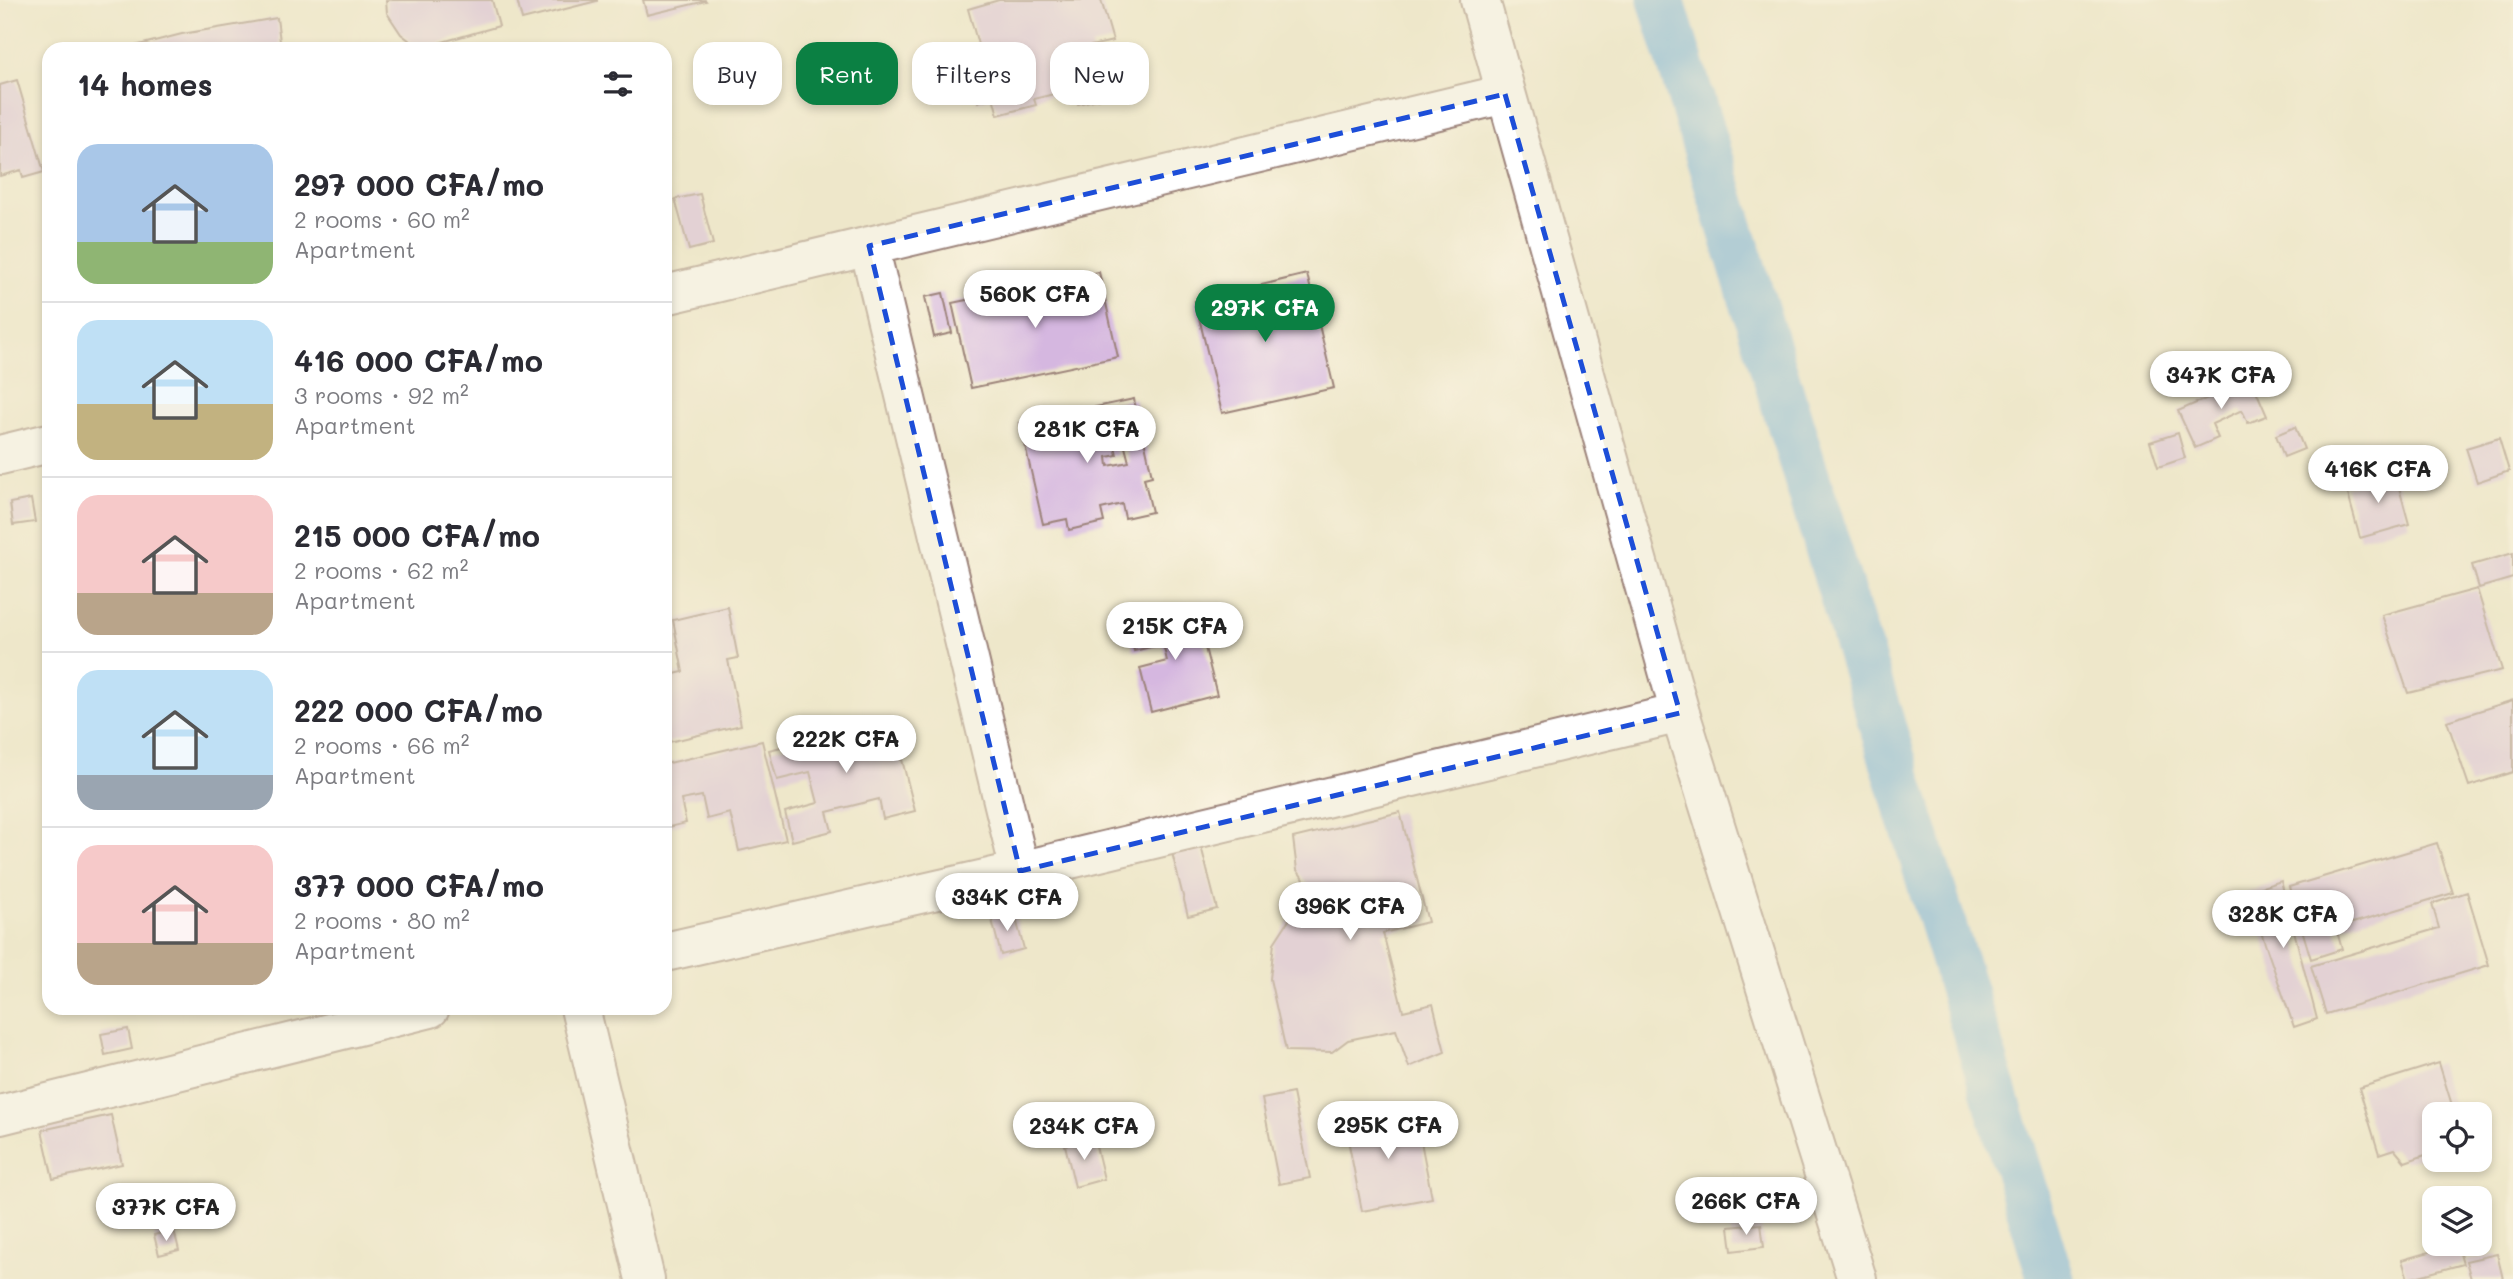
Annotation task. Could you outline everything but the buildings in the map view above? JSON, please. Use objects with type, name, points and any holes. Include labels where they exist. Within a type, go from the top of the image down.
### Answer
[{"type":"street","points":[[1480,0],[1680,713],[1857,1279]]},
{"type":"street","points":[[672,293],[1505,94]]},
{"type":"street","points":[[869,246],[1020,871]]},
{"type":"street","points":[[0,455],[42,445]]},
{"type":"street","points":[[672,950],[1020,871],[1680,713]]},
{"type":"street","points":[[0,1115],[402,1015]]},
{"type":"street","points":[[582,1015],[645,1279]]},
{"type":"highlighted area","points":[[1505,94],[1680,713],[1020,871],[869,246]]},
{"type":"waterway","points":[[1661,0],[2051,1279]]}]
